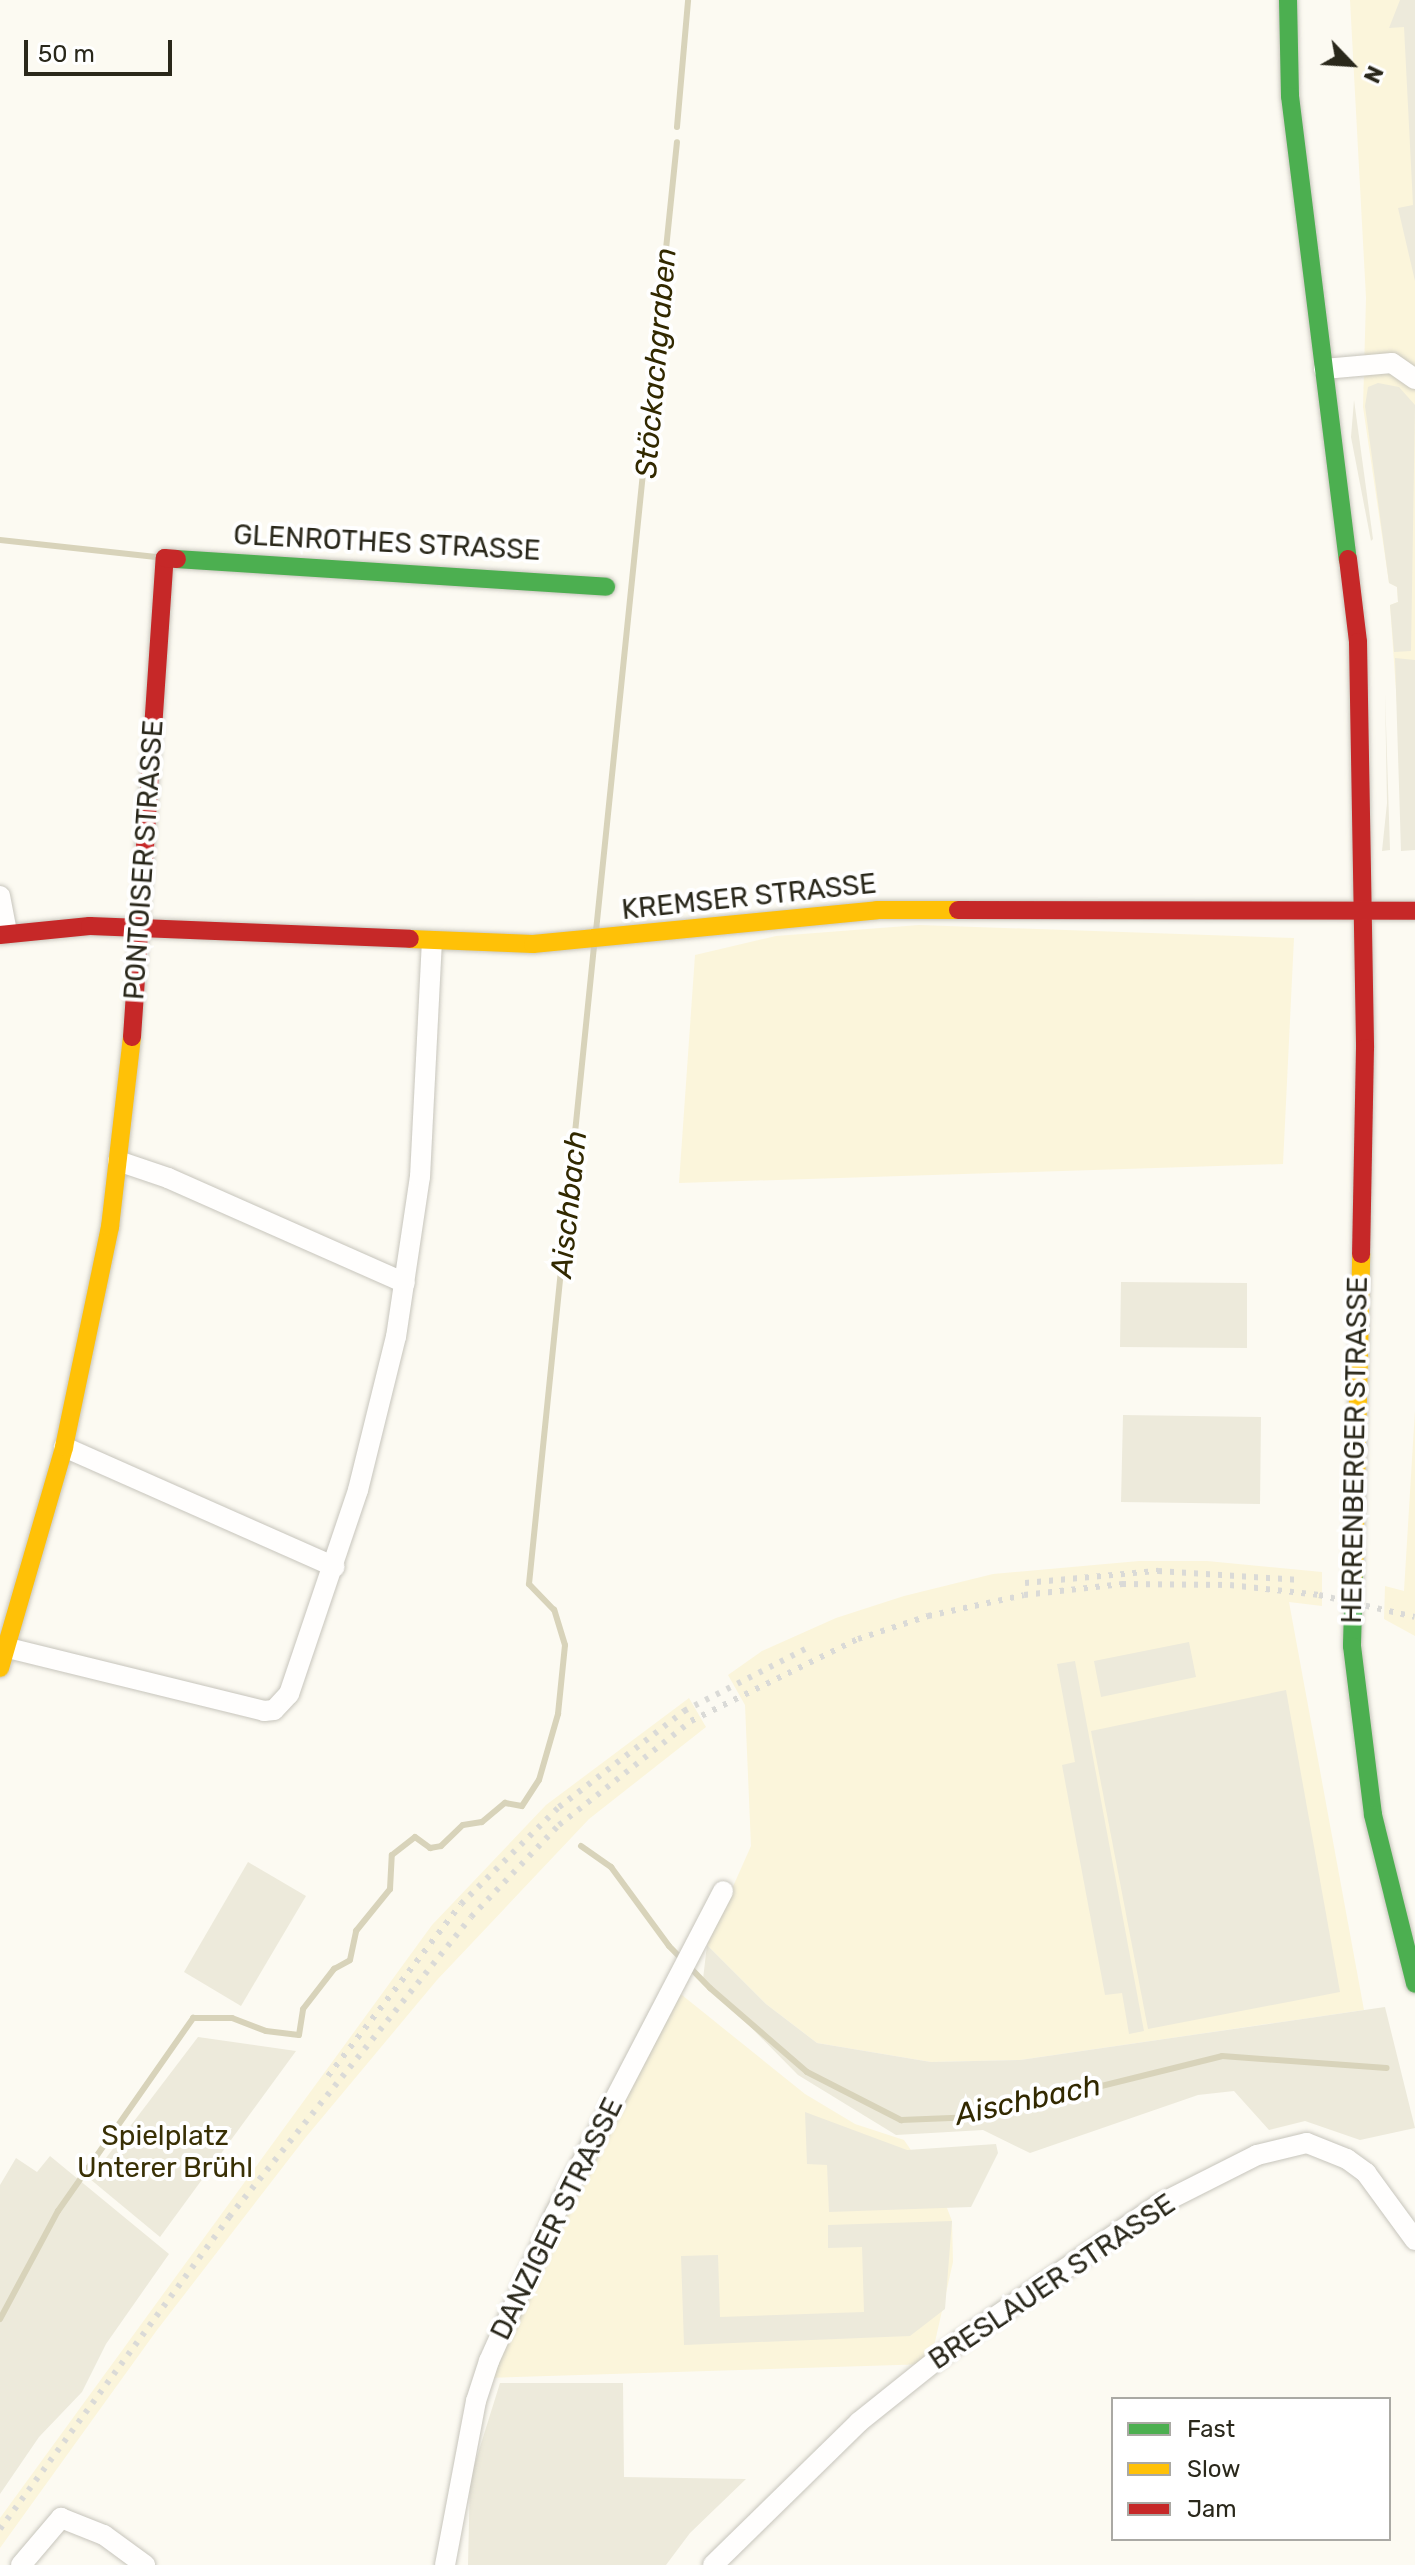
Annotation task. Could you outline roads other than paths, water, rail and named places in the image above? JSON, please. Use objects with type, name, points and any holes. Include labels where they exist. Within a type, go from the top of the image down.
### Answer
[{"type":"street","name":"HERRENBERGER STRASSE","points":[[1288,0],[1290,96],[1358,642],[1365,910],[1352,1646],[1373,1815],[1415,1984]]},
{"type":"street","points":[[1324,369],[1392,363],[1415,379]]},
{"type":"street","name":"GLENROTHES STRASSE","points":[[165,558],[606,587]]},
{"type":"street","name":"PONTOISER STRASSE","points":[[0,1668],[3,1646],[64,1447],[107,1239],[118,1161],[140,927],[165,558]]},
{"type":"street","points":[[0,896],[4,933]]},
{"type":"street","name":"KREMSER STRASSE","points":[[4,933],[140,927],[432,942],[581,942],[877,910],[1365,910]]},
{"type":"street","points":[[1365,910],[1415,911]]},
{"type":"street","points":[[3,1646],[250,1708],[274,1710],[289,1694],[335,1567],[386,1386],[405,1283],[428,1094],[432,942]]},
{"type":"street","points":[[118,1161],[405,1283]]},
{"type":"street","points":[[64,1447],[335,1567]]},
{"type":"street","name":"DANZIGER STRASSE","points":[[445,2565],[473,2414],[489,2361],[555,2214],[723,1891]]},
{"type":"street","name":"BRESLAUER STRASSE","points":[[713,2565],[859,2422],[960,2341],[1158,2205],[1257,2155],[1307,2143],[1347,2159],[1366,2173],[1415,2240]]},
{"type":"street","points":[[21,2565],[61,2518],[104,2535],[145,2565]]},
{"type":"waterway","name":"Stöckachgraben","points":[[677,127],[688,0]]},
{"type":"waterway","name":"Stöckachgraben","points":[[596,931],[677,142]]},
{"type":"waterway","name":"Aischbach","points":[[0,540],[156,557]]},
{"type":"waterway","name":"Aischbach","points":[[0,2319],[58,2211],[193,2018],[232,2018],[266,2031],[299,2035],[303,2009],[334,1969],[350,1960],[356,1931],[390,1889],[392,1855],[415,1837],[430,1848],[441,1846],[463,1825],[482,1822],[505,1803],[522,1806],[539,1780],[558,1714],[565,1645],[554,1610],[529,1584],[594,946]]},
{"type":"waterway","name":"Aischbach","points":[[581,1846],[611,1867],[669,1946],[710,1988],[807,2072],[901,2120],[976,2117],[1222,2056],[1387,2068]]},
{"type":"railway","points":[[1025,1583],[1158,1571],[1300,1580]]},
{"type":"railway","points":[[0,2529],[229,2217],[471,1917],[559,1825],[691,1721],[858,1639],[928,1616],[1024,1595],[1122,1584],[1230,1585],[1319,1595],[1415,1617]]},
{"type":"railway","points":[[328,2076],[461,1904],[559,1807],[684,1711],[811,1646]]},
{"type":"park label","name":"Spielplatz Unterer Brühl","points":[[165,2152]]}]
